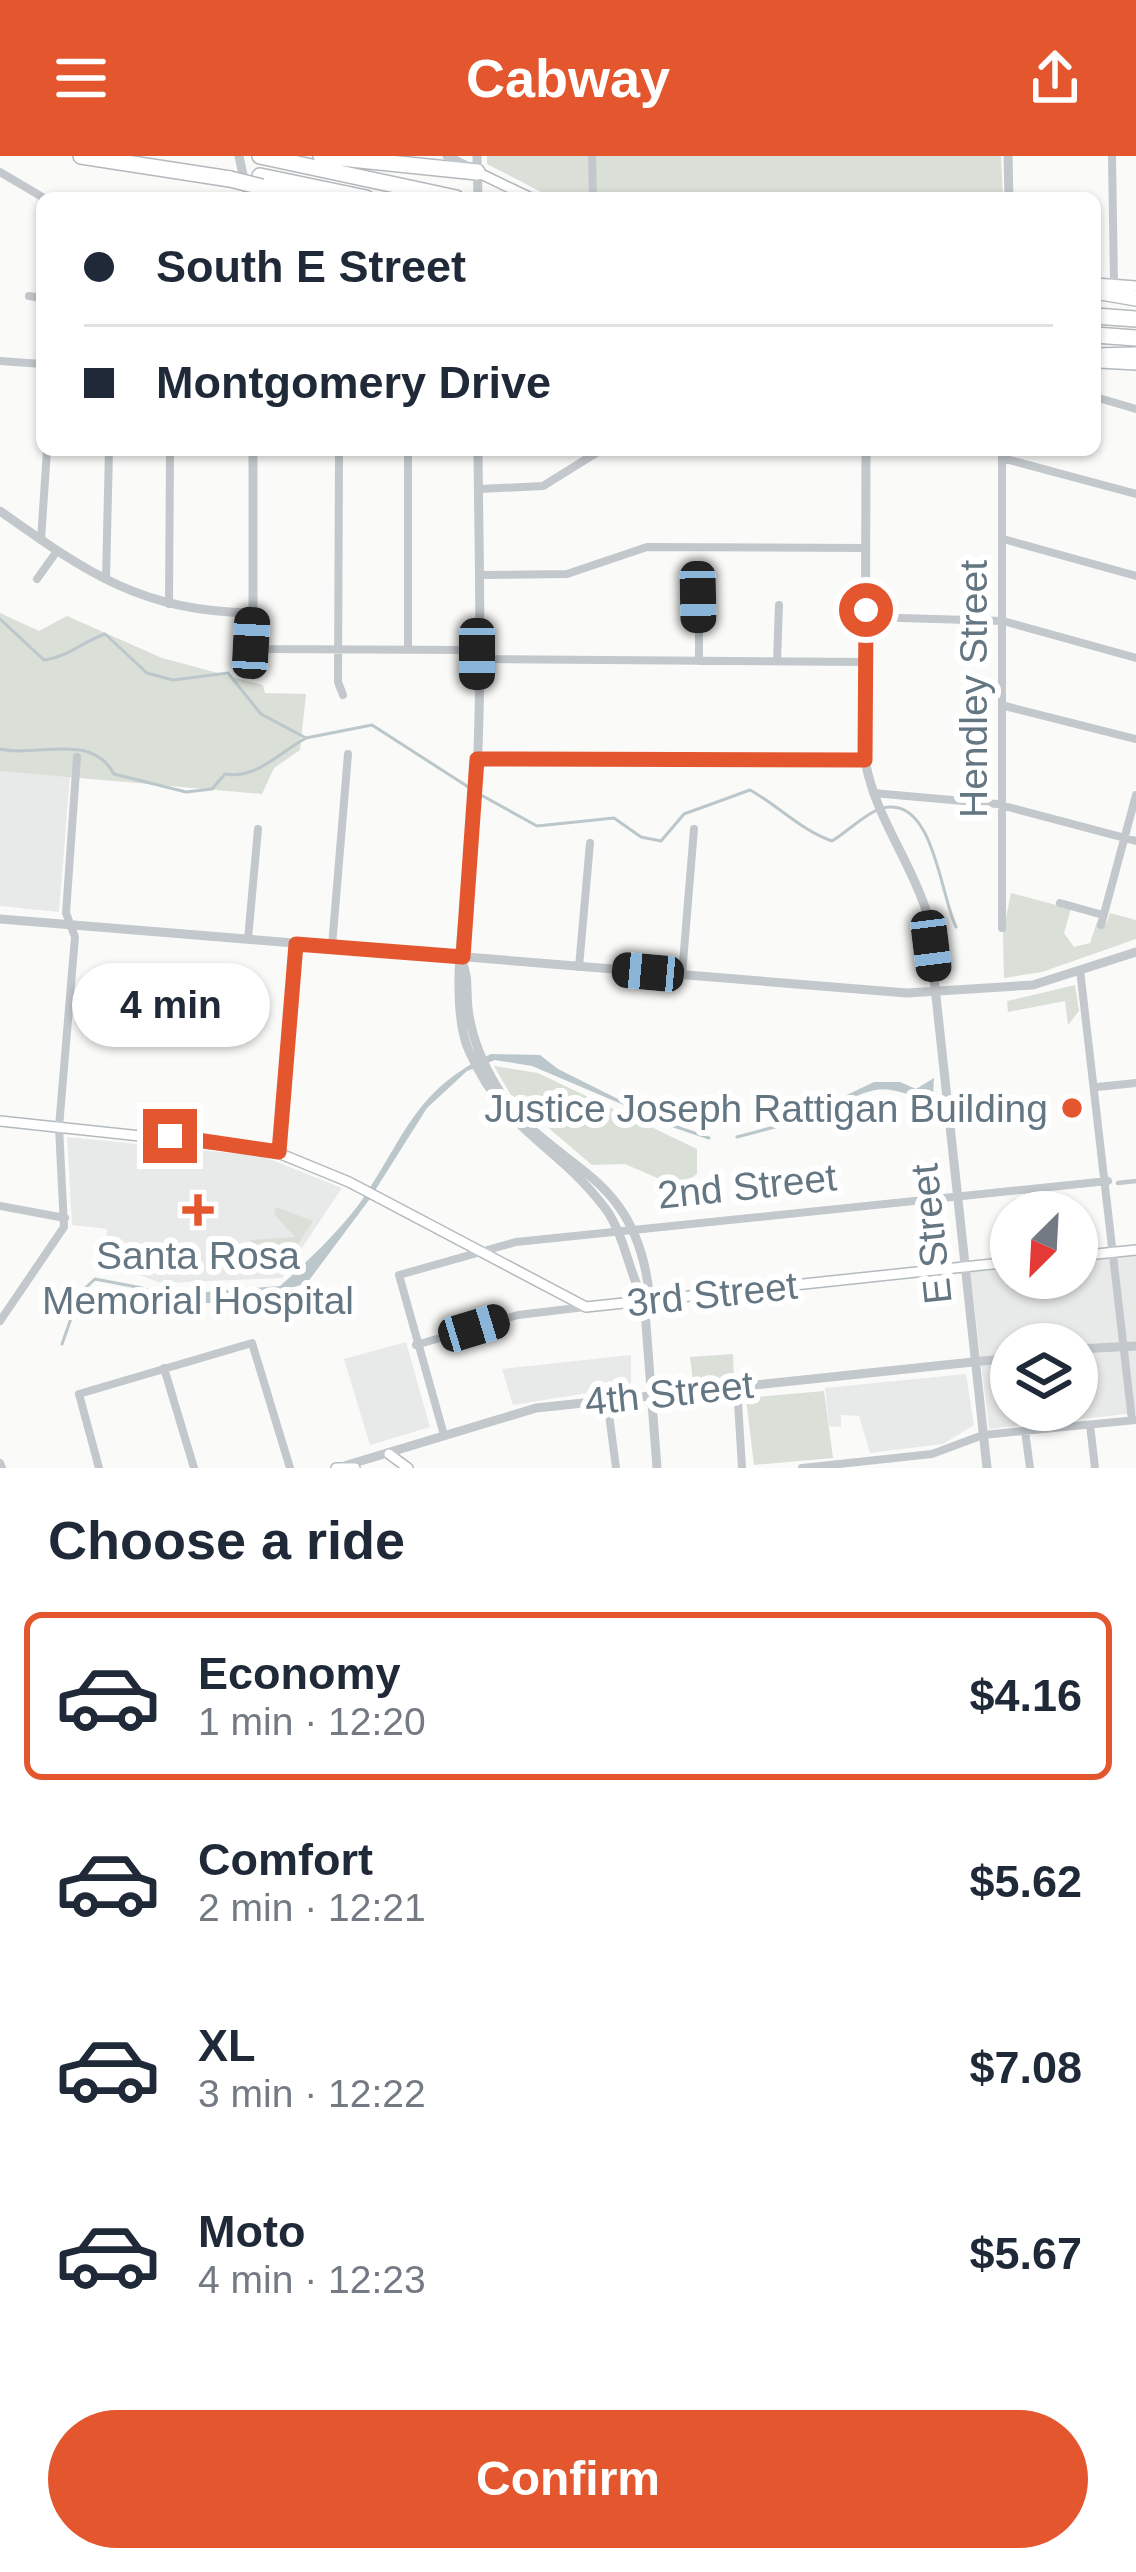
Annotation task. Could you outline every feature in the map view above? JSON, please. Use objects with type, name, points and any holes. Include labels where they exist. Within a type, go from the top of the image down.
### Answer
[{"type":"highway","points":[[81,156],[232,168]]},
{"type":"highway","points":[[119,156],[232,168],[256,187],[306,192]]},
{"type":"highway","points":[[260,156],[428,192]]},
{"type":"highway","points":[[321,156],[477,164]]},
{"type":"highway","points":[[1101,289],[1136,298]]},
{"type":"highway","points":[[1101,316],[1136,319]]},
{"type":"highway","points":[[1101,335],[1136,338]]},
{"type":"highway","points":[[1101,358],[1136,355]]},
{"type":"main road","points":[[477,164],[521,192]]},
{"type":"main road","points":[[1101,286],[1136,286]]},
{"type":"main road","points":[[1101,360],[1136,364]]},
{"type":"main road","points":[[0,1121],[230,1141],[279,1152],[349,1182],[586,1307]]},
{"type":"main road","points":[[1098,1254],[1136,1250]]},
{"type":"main road","name":"3rd Street","points":[[586,1307],[990,1264]]},
{"type":"main road","points":[[389,1454],[408,1468]]},
{"type":"street","points":[[447,156],[477,164]]},
{"type":"street","points":[[592,156],[593,192]]},
{"type":"street","points":[[1008,156],[1009,192]]},
{"type":"street","points":[[1112,156],[1114,284]]},
{"type":"street","points":[[232,168],[256,187]]},
{"type":"street","points":[[0,172],[36,193]]},
{"type":"street","points":[[29,296],[36,297]]},
{"type":"street","points":[[0,361],[36,364]]},
{"type":"street","points":[[1101,399],[1136,409]]},
{"type":"street","points":[[41,540],[47,456]]},
{"type":"street","points":[[106,581],[109,456]]},
{"type":"street","points":[[169,607],[170,456]]},
{"type":"street","points":[[253,456],[254,647],[408,649],[488,659],[867,662]]},
{"type":"street","points":[[339,456],[339,649],[344,695]]},
{"type":"street","points":[[408,456],[408,649]]},
{"type":"street","points":[[478,456],[476,805],[458,1007],[492,1087],[520,1130],[590,1188],[618,1229],[644,1300],[657,1468]]},
{"type":"street","points":[[478,489],[543,486],[591,456]]},
{"type":"street","name":"E Street","points":[[866,456],[865,760],[882,820],[915,876],[927,913],[987,1468]]},
{"type":"street","name":"Hendley Street","points":[[1002,456],[1002,928]]},
{"type":"street","points":[[1009,456],[1136,494]]},
{"type":"street","points":[[0,512],[106,581],[169,607],[253,613]]},
{"type":"street","points":[[1003,539],[1136,577]]},
{"type":"street","points":[[479,575],[567,574],[647,547],[866,548]]},
{"type":"street","points":[[37,579],[57,551]]},
{"type":"street","points":[[698,597],[699,661]]},
{"type":"street","points":[[777,662],[779,605]]},
{"type":"street","points":[[866,617],[1003,622],[1136,658]]},
{"type":"street","points":[[1005,706],[1136,739]]},
{"type":"street","points":[[332,946],[348,754]]},
{"type":"street","points":[[0,1321],[59,1237],[65,1218],[59,1127],[75,937],[66,913],[77,757]]},
{"type":"street","points":[[477,759],[865,760]]},
{"type":"street","points":[[871,792],[1003,806],[1136,841]]},
{"type":"street","points":[[1060,903],[1102,920],[1136,796]]},
{"type":"street","points":[[248,939],[258,829]]},
{"type":"street","points":[[682,975],[694,830]]},
{"type":"street","points":[[579,967],[590,843]]},
{"type":"street","points":[[0,919],[462,960],[938,994],[1033,986],[1136,952]]},
{"type":"street","points":[[279,1152],[296,944]]},
{"type":"street","points":[[1080,970],[1113,1182],[1134,1420],[1098,1424]]},
{"type":"street","points":[[1097,1087],[1136,1083]]},
{"type":"street","points":[[492,1087],[597,1180],[632,1228],[647,1274],[649,1292],[644,1300]]},
{"type":"street","points":[[1113,1182],[1136,1180]]},
{"type":"street","name":"2nd Street","points":[[416,1345],[398,1278],[482,1250],[618,1229],[1113,1182]]},
{"type":"street","points":[[0,1206],[65,1218]]},
{"type":"street","name":"3rd Street","points":[[416,1345],[518,1315],[586,1307]]},
{"type":"street","points":[[100,1468],[79,1394],[252,1342],[290,1468]]},
{"type":"street","points":[[416,1345],[444,1435]]},
{"type":"street","points":[[1098,1348],[1130,1346]]},
{"type":"street","name":"4th Street","points":[[345,1467],[536,1408],[990,1360]]},
{"type":"street","points":[[164,1368],[194,1468]]},
{"type":"street","points":[[737,1387],[742,1468]]},
{"type":"street","points":[[607,1399],[616,1468]]},
{"type":"street","points":[[802,1468],[945,1452],[983,1435],[1025,1431],[1030,1468]]},
{"type":"street","points":[[1091,1431],[1095,1468]]},
{"type":"street","points":[[916,1456],[917,1468]]},
{"type":"shaded area","points":[[487,156],[1001,156],[1003,192],[541,192],[487,164]]},
{"type":"shaded area","points":[[0,613],[39,631],[67,616],[162,658],[263,685],[265,693],[306,694],[300,750],[274,768],[262,794],[0,771]]},
{"type":"shaded area","points":[[0,771],[70,776],[59,912],[0,906]]},
{"type":"shaded area","points":[[1011,893],[1071,909],[1064,933],[1074,947],[1090,943],[1097,922],[1106,924],[1110,913],[1136,920],[1136,939],[1042,972],[1004,978],[1003,933]]},
{"type":"shaded area","points":[[1075,985],[1079,1011],[1068,1025],[1065,1001],[1008,1012],[1007,1001]]},
{"type":"shaded area","points":[[491,1054],[540,1055],[558,1069],[666,1123],[532,1066],[495,1060],[467,1071],[427,1108],[369,1200],[307,1283],[239,1304],[176,1302],[142,1288],[192,1293],[280,1286],[355,1209],[429,1098],[445,1082]]},
{"type":"shaded area","points":[[494,1066],[538,1073],[697,1149],[697,1174],[678,1187],[625,1164],[592,1165],[512,1097]]},
{"type":"shaded area","points":[[934,1078],[933,1097],[875,1090],[808,1120],[784,1125],[874,1082],[900,1082],[916,1089]]},
{"type":"shaded area","name":"Santa Rosa Memorial Hospital","points":[[67,1137],[262,1156],[342,1188],[282,1278],[161,1283],[104,1262],[107,1229],[72,1225]]},
{"type":"shaded area","points":[[276,1207],[313,1221],[280,1272],[250,1240],[295,1237],[274,1214]]},
{"type":"shaded area","points":[[1136,1251],[1136,1413],[1098,1417],[1098,1323],[990,1323],[989,1429],[970,1270],[990,1268],[990,1299],[1098,1299],[1098,1256]]},
{"type":"shaded area","points":[[406,1342],[430,1427],[370,1445],[344,1359]]},
{"type":"shaded area","points":[[733,1354],[734,1377],[693,1381],[690,1357]]},
{"type":"shaded area","points":[[631,1355],[631,1386],[513,1405],[502,1369]]},
{"type":"shaded area","points":[[966,1374],[974,1425],[943,1444],[870,1453],[859,1416],[841,1415],[841,1427],[829,1426],[825,1388]]},
{"type":"shaded area","points":[[824,1391],[833,1458],[754,1465],[746,1398]]},
{"type":"waterway","points":[[0,619],[44,660],[105,634],[147,673],[173,680],[228,673],[261,714],[306,738],[372,725],[473,790]]},
{"type":"waterway","points":[[0,749],[92,753],[114,774],[186,792],[212,789],[225,774],[257,769],[306,738]]},
{"type":"waterway","points":[[481,795],[537,826],[614,818],[641,837],[661,841],[684,814],[750,790],[832,841],[874,811],[904,810],[926,835],[956,927]]},
{"type":"waterway","points":[[668,1124],[709,1138]]},
{"type":"waterway","points":[[737,1137],[786,1124]]},
{"type":"waterway","points":[[62,1344],[80,1293],[95,1279],[142,1288]]},
{"type":"place","name":"Justice Joseph Rattigan Building","points":[[1072,1108]]},
{"type":"place","name":"Santa Rosa Memorial Hospital","points":[[198,1210]]},
{"type":"route","points":[[170,1136],[230,1141],[279,1152],[296,944],[463,957],[477,759],[865,760],[866,610]]}]
